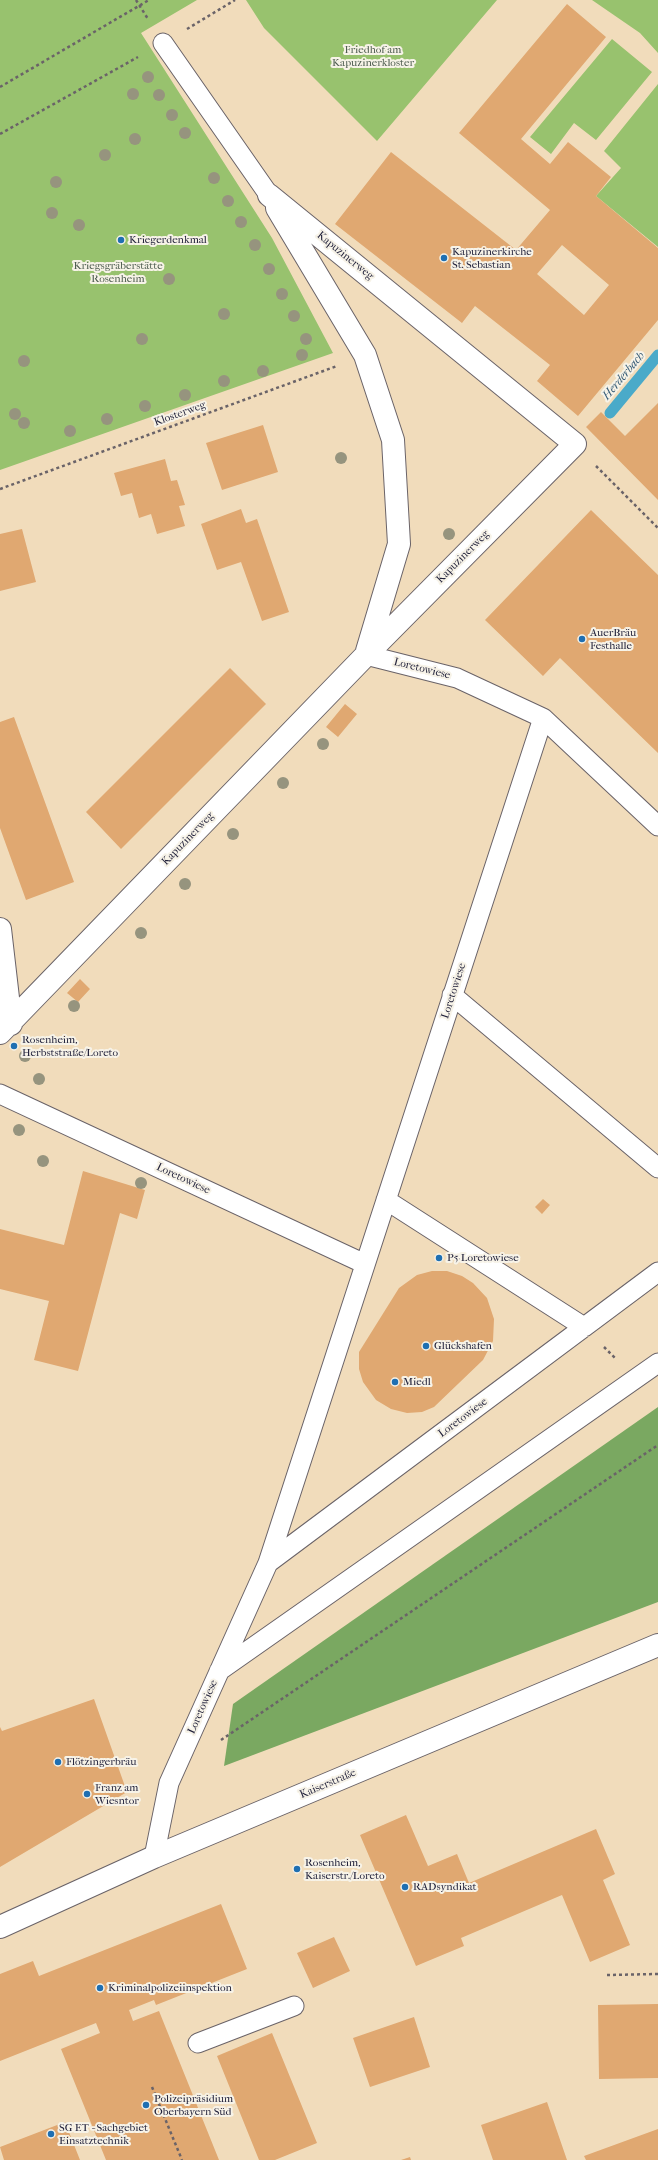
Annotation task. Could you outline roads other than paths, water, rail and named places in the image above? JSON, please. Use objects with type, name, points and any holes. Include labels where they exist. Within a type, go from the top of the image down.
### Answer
[{"type":"street","name":"Kapuzinerweg","points":[[269,195],[366,355],[393,440],[400,544],[366,655]]},
{"type":"street","name":"Kapuzinerweg","points":[[6,1028],[366,655],[574,444],[269,195]]},
{"type":"street","points":[[0,929],[6,1028]]},
{"type":"street","name":"Kaiserstraße","points":[[0,1928],[154,1857],[658,1646]]},
{"type":"lane","points":[[163,43],[269,195]]},
{"type":"lane","name":"Loretowiese","points":[[366,655],[458,678],[543,718],[658,826]]},
{"type":"lane","name":"Loretowiese","points":[[154,1857],[169,1783],[268,1563],[543,718]]},
{"type":"lane","points":[[452,995],[658,1168]]},
{"type":"lane","name":"Loretowiese","points":[[0,1094],[365,1264]]},
{"type":"lane","points":[[386,1200],[584,1327]]},
{"type":"lane","name":"Loretowiese","points":[[268,1563],[658,1272]]},
{"type":"lane","points":[[219,1671],[658,1363]]},
{"type":"lane","points":[[198,2043],[294,2006]]},
{"type":"waterway","name":"Herderbach","points":[[610,413],[658,355]]},
{"type":"place","name":"Kriegerdenkmal","points":[[121,240]]},
{"type":"place","name":"Kapuzinerkirche St. Sebastian","points":[[444,258]]},
{"type":"place","name":"AuerBräu Festhalle","points":[[582,639]]},
{"type":"place","name":"Rosenheim, Herbststraße/Loreto","points":[[14,1046]]},
{"type":"place","name":"P5 Loretowiese","points":[[439,1258]]},
{"type":"place","name":"Glückshafen","points":[[426,1346]]},
{"type":"place","name":"Miedl","points":[[395,1382]]},
{"type":"place","name":"Flötzingerbräu","points":[[58,1762]]},
{"type":"place","name":"Franz am Wiesntor","points":[[87,1794]]},
{"type":"place","name":"Rosenheim, Kaiserstr./Loreto","points":[[297,1869]]},
{"type":"place","name":"RADsyndikat","points":[[405,1887]]},
{"type":"place","name":"Kriminalpolizeiinspektion","points":[[100,1988]]},
{"type":"place","name":"Polizeipräsidium Oberbayern Süd","points":[[146,2105]]},
{"type":"place","name":"SG ET - Sachgebiet Einsatztechnik","points":[[51,2134]]},
{"type":"park label","name":"Friedhof am Kapuzinerkloster","points":[[373,56]]},
{"type":"park label","name":"Kriegsgräberstätte Rosenheim","points":[[118,272]]}]
